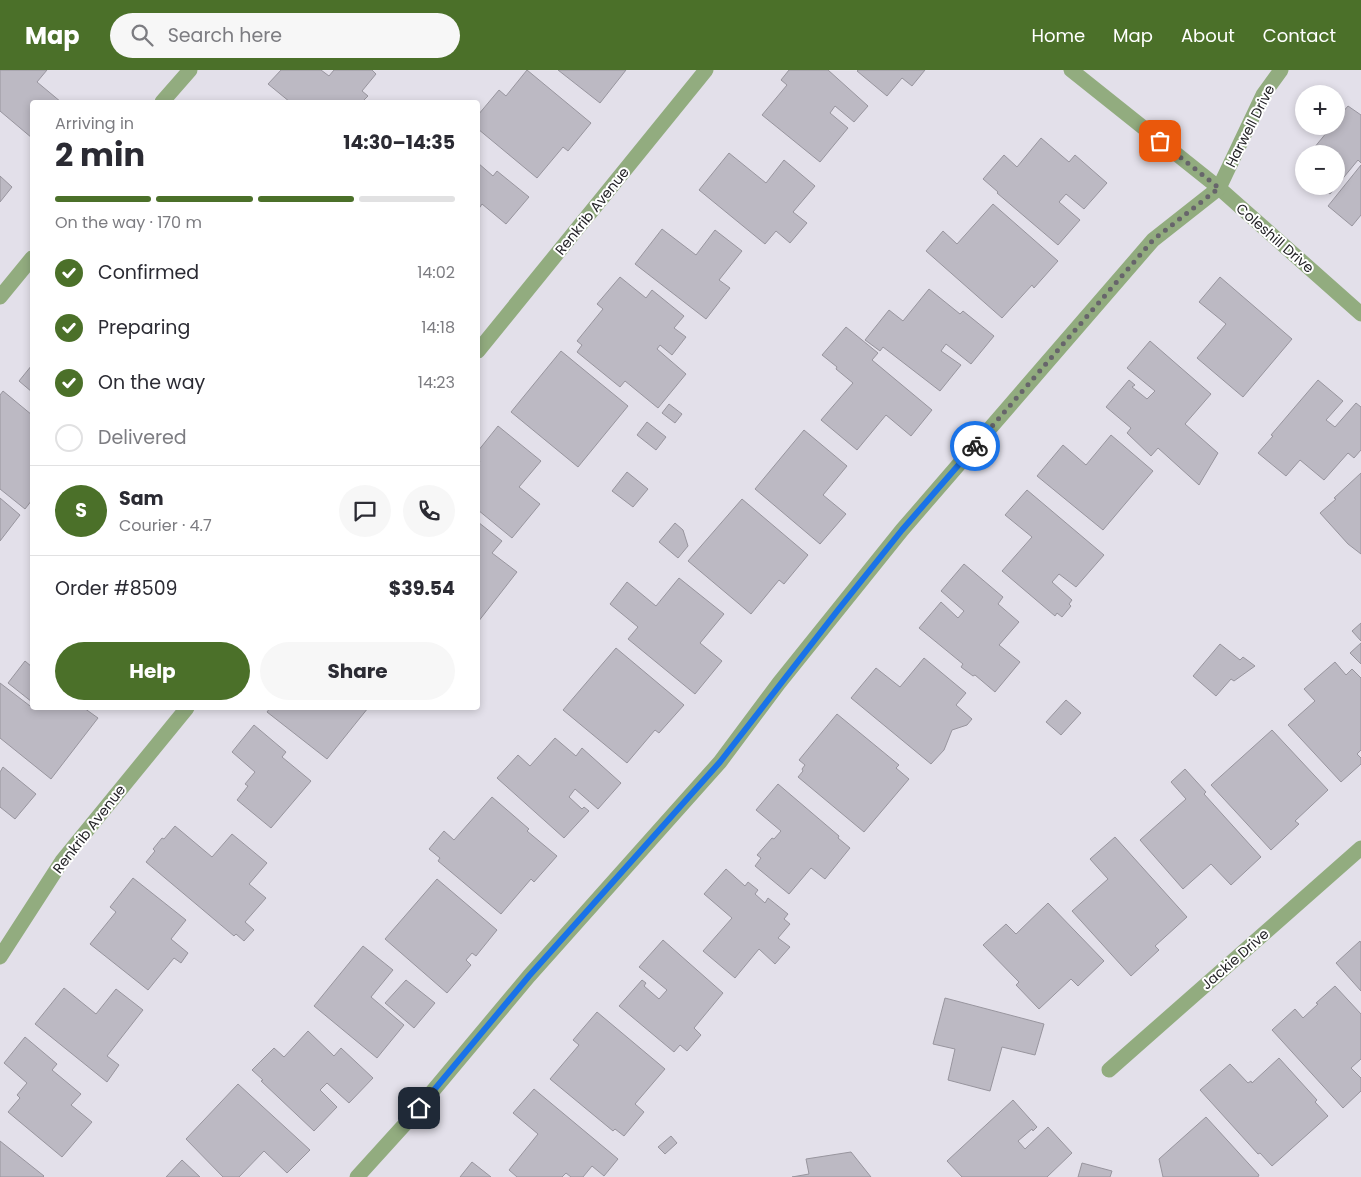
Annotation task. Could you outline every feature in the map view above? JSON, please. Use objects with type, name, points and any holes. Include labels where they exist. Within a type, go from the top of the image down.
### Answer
[{"type":"street","points":[[164,100],[190,70]]},
{"type":"street","name":"Renkrib Avenue","points":[[480,349],[706,70]]},
{"type":"street","name":"Coleshill Drive","points":[[1071,70],[1219,188],[1361,314]]},
{"type":"street","name":"Harwell Drive","points":[[357,1177],[406,1123],[529,976],[720,762],[791,668],[902,530],[1153,240],[1219,188],[1263,95],[1281,70]]},
{"type":"street","points":[[0,297],[30,260]]},
{"type":"street","name":"Renkrib Avenue","points":[[0,957],[62,862],[185,710]]},
{"type":"street","name":"Jackie Drive","points":[[1109,1070],[1361,848]]},
{"type":"building","points":[[0,70],[47,70],[37,82],[59,100],[30,100],[30,136],[0,111]]},
{"type":"building","points":[[281,70],[321,70],[329,76],[334,70],[372,70],[376,74],[362,91],[368,96],[364,100],[288,100],[268,84]]},
{"type":"building","points":[[527,70],[591,123],[568,151],[563,147],[537,178],[480,131],[480,113],[499,90],[506,96]]},
{"type":"building","points":[[558,70],[626,70],[600,103]]},
{"type":"building","points":[[789,70],[828,70],[868,106],[854,122],[835,106],[830,113],[848,128],[820,162],[762,115],[787,85],[781,80]]},
{"type":"building","points":[[858,70],[925,70],[912,86],[902,78],[887,96]]},
{"type":"building","points":[[1348,106],[1361,115],[1361,163],[1358,160],[1345,176],[1345,145],[1316,145],[1325,135],[1345,135],[1345,110]]},
{"type":"building","points":[[1041,138],[1069,162],[1075,155],[1107,183],[1084,209],[1066,194],[1059,202],[1080,220],[1058,245],[983,179],[1004,155],[1017,167]]},
{"type":"building","points":[[729,153],[766,183],[784,160],[815,186],[793,212],[807,223],[790,243],[776,231],[765,244],[699,190]]},
{"type":"building","points":[[480,165],[493,176],[497,171],[529,197],[506,224],[482,204],[480,207]]},
{"type":"building","points":[[1361,165],[1361,215],[1352,226],[1328,206],[1337,195],[1345,195],[1345,185]]},
{"type":"building","points":[[0,176],[12,187],[0,202]]},
{"type":"building","points":[[993,204],[1058,261],[1034,288],[1032,285],[1002,318],[926,251],[943,231],[957,244]]},
{"type":"building","points":[[662,229],[696,255],[715,230],[742,251],[719,280],[730,288],[706,319],[635,264]]},
{"type":"building","points":[[620,277],[646,298],[652,290],[684,316],[674,328],[686,337],[672,355],[660,345],[657,349],[686,374],[658,408],[625,381],[620,387],[577,352],[582,345],[577,341],[603,309],[597,304]]},
{"type":"building","points":[[1220,277],[1292,339],[1243,397],[1197,358],[1226,324],[1199,302]]},
{"type":"building","points":[[929,289],[960,314],[963,311],[994,336],[971,364],[946,344],[941,351],[961,365],[940,391],[883,347],[880,351],[865,340],[889,310],[903,321]]},
{"type":"building","points":[[846,327],[878,353],[872,360],[932,410],[911,436],[886,415],[857,450],[821,420],[853,383],[822,355]]},
{"type":"building","points":[[1150,341],[1211,394],[1185,424],[1218,453],[1199,485],[1158,448],[1151,456],[1127,433],[1131,428],[1106,407],[1129,380],[1135,385],[1132,387],[1147,399],[1155,391],[1127,368]]},
{"type":"building","points":[[561,351],[628,406],[578,467],[511,412]]},
{"type":"building","points":[[30,367],[30,390],[19,381]]},
{"type":"building","points":[[1318,380],[1343,401],[1326,420],[1335,427],[1356,403],[1361,407],[1361,450],[1354,458],[1348,453],[1324,480],[1300,460],[1286,476],[1258,453]]},
{"type":"building","points":[[3,391],[30,413],[30,503],[25,509],[0,489],[0,395]]},
{"type":"building","points":[[669,404],[682,414],[675,423],[662,413]]},
{"type":"building","points":[[647,422],[666,437],[656,450],[637,435]]},
{"type":"building","points":[[498,426],[541,461],[519,487],[540,504],[512,538],[480,512],[480,448]]},
{"type":"building","points":[[804,430],[847,466],[823,495],[846,514],[820,544],[755,489]]},
{"type":"building","points":[[1111,435],[1153,471],[1103,530],[1037,476],[1063,445],[1086,465]]},
{"type":"building","points":[[627,472],[648,489],[633,507],[612,491]]},
{"type":"building","points":[[1361,473],[1361,554],[1348,544],[1320,513]]},
{"type":"building","points":[[1027,490],[1104,555],[1076,587],[1059,574],[1052,582],[1072,600],[1069,604],[1071,606],[1062,617],[1057,613],[1055,616],[1002,571],[1032,537],[1005,515]]},
{"type":"building","points":[[0,498],[20,515],[0,541]]},
{"type":"building","points":[[742,499],[808,555],[784,584],[779,580],[751,614],[688,561]]},
{"type":"building","points":[[675,523],[683,530],[688,546],[678,558],[659,542]]},
{"type":"building","points":[[480,524],[502,541],[492,553],[517,572],[480,619]]},
{"type":"building","points":[[964,564],[1003,597],[998,604],[1019,622],[999,645],[1020,662],[995,692],[975,675],[973,676],[961,667],[963,664],[919,628],[941,602],[958,618],[964,611],[941,591]]},
{"type":"building","points":[[679,578],[724,614],[700,643],[722,661],[695,694],[628,639],[638,627],[610,604],[627,582],[656,606]]},
{"type":"building","points":[[1361,623],[1361,641],[1352,631]]},
{"type":"building","points":[[1361,643],[1361,664],[1350,653]]},
{"type":"building","points":[[1220,644],[1240,660],[1243,657],[1255,666],[1234,681],[1231,679],[1216,696],[1193,676]]},
{"type":"building","points":[[616,648],[684,705],[659,733],[655,730],[627,763],[563,710]]},
{"type":"building","points":[[924,658],[966,693],[956,705],[972,719],[967,725],[952,730],[944,750],[931,764],[851,698],[876,668],[900,687]]},
{"type":"building","points":[[25,661],[30,665],[30,700],[8,683]]},
{"type":"building","points":[[1335,662],[1346,675],[1352,669],[1361,678],[1361,750],[1357,754],[1361,758],[1361,764],[1341,782],[1288,725],[1315,701],[1304,689]]},
{"type":"building","points":[[0,683],[30,706],[30,710],[87,710],[98,718],[51,779],[0,738]]},
{"type":"building","points":[[1066,700],[1081,713],[1061,735],[1046,722]]},
{"type":"building","points":[[268,710],[366,710],[327,759],[267,712]]},
{"type":"building","points":[[837,714],[899,765],[896,768],[909,779],[864,832],[798,777],[805,765],[799,760]]},
{"type":"building","points":[[254,725],[286,752],[282,757],[311,781],[271,828],[237,800],[248,786],[245,784],[255,772],[232,752]]},
{"type":"building","points":[[1272,730],[1328,790],[1295,821],[1299,824],[1271,850],[1211,785]]},
{"type":"building","points":[[555,738],[576,756],[582,748],[621,783],[598,809],[575,789],[569,797],[582,809],[584,807],[589,811],[564,838],[497,778],[518,755],[530,766]]},
{"type":"building","points":[[3,767],[36,794],[15,819],[0,807],[0,772]]},
{"type":"building","points":[[1185,769],[1206,792],[1204,794],[1261,857],[1231,885],[1211,864],[1183,889],[1140,840],[1186,799],[1171,782]]},
{"type":"building","points":[[778,784],[839,836],[838,838],[850,848],[825,879],[811,868],[789,894],[755,866],[761,858],[757,855],[781,831],[756,810]]},
{"type":"building","points":[[492,797],[529,829],[527,831],[557,856],[534,882],[531,879],[501,914],[438,861],[440,858],[429,849],[444,831],[454,840]]},
{"type":"building","points":[[175,826],[212,857],[232,834],[267,863],[249,884],[266,898],[245,922],[254,930],[244,941],[236,934],[234,936],[146,862],[155,851],[153,849]]},
{"type":"building","points":[[1115,837],[1187,917],[1155,946],[1159,950],[1131,976],[1072,911],[1108,879],[1090,859]]},
{"type":"building","points":[[726,869],[745,886],[748,882],[758,890],[755,894],[765,903],[768,898],[788,914],[784,919],[790,924],[778,938],[790,947],[775,964],[759,949],[735,978],[703,951],[732,918],[704,894]]},
{"type":"building","points":[[133,878],[186,920],[171,939],[188,953],[181,963],[174,958],[148,990],[90,944],[116,912],[110,907]]},
{"type":"building","points":[[437,879],[497,930],[476,956],[472,953],[466,960],[471,965],[447,993],[385,939]]},
{"type":"building","points":[[1048,903],[1104,961],[1078,986],[1071,979],[1039,1009],[1016,985],[1019,982],[983,945],[1006,924],[1016,934]]},
{"type":"building","points":[[663,940],[723,993],[694,1028],[701,1035],[687,1051],[680,1045],[674,1052],[619,1006],[642,980],[646,983],[644,986],[659,999],[667,990],[639,967]]},
{"type":"building","points":[[1360,941],[1361,943],[1361,991],[1336,963]]},
{"type":"building","points":[[363,946],[393,970],[371,997],[404,1025],[377,1058],[314,1006]]},
{"type":"building","points":[[406,980],[435,1003],[414,1028],[385,1003]]},
{"type":"building","points":[[1335,986],[1361,1014],[1361,1059],[1351,1068],[1361,1078],[1361,1091],[1343,1108],[1272,1030],[1295,1009],[1303,1018]]},
{"type":"building","points":[[64,988],[96,1014],[116,989],[143,1010],[107,1056],[119,1065],[107,1082],[35,1024]]},
{"type":"building","points":[[945,998],[1044,1024],[1035,1055],[1002,1047],[990,1091],[948,1080],[955,1049],[933,1044]]},
{"type":"building","points":[[597,1012],[665,1069],[635,1104],[644,1112],[624,1136],[615,1129],[613,1131],[550,1079],[579,1045],[573,1040]]},
{"type":"building","points":[[308,1031],[334,1056],[341,1048],[373,1078],[349,1103],[327,1083],[320,1090],[337,1107],[314,1131],[261,1081],[263,1080],[252,1070],[274,1048],[284,1057]]},
{"type":"building","points":[[25,1037],[57,1064],[52,1070],[81,1094],[71,1105],[92,1122],[62,1157],[8,1112],[20,1098],[17,1095],[27,1083],[4,1063]]},
{"type":"building","points":[[1279,1058],[1317,1100],[1315,1102],[1328,1116],[1272,1166],[1260,1153],[1258,1154],[1200,1090],[1230,1064],[1248,1083],[1251,1081],[1252,1083]]},
{"type":"building","points":[[238,1084],[310,1150],[287,1173],[264,1151],[239,1177],[223,1177],[186,1139]]},
{"type":"building","points":[[534,1089],[618,1159],[604,1176],[592,1166],[583,1177],[571,1177],[566,1173],[562,1177],[517,1177],[509,1170],[538,1134],[513,1113]]},
{"type":"building","points":[[1013,1100],[1037,1127],[1018,1141],[1025,1149],[1048,1127],[1072,1153],[1047,1177],[962,1177],[947,1161]]},
{"type":"building","points":[[1206,1117],[1259,1175],[1258,1177],[1163,1177],[1159,1159]]},
{"type":"building","points":[[671,1136],[677,1143],[665,1154],[658,1147]]},
{"type":"building","points":[[0,1141],[44,1176],[0,1177]]},
{"type":"building","points":[[851,1152],[871,1177],[792,1177],[809,1174],[806,1159]]},
{"type":"building","points":[[182,1160],[200,1177],[166,1177]]},
{"type":"building","points":[[472,1162],[491,1177],[460,1177]]},
{"type":"building","points":[[1082,1163],[1112,1171],[1110,1177],[1078,1177]]},
{"type":"way so far","points":[[975,446],[1153,240],[1219,188],[1160,141]]},
{"type":"route","points":[[419,1108],[594,901],[720,762],[779,683],[902,530],[975,446]]}]
